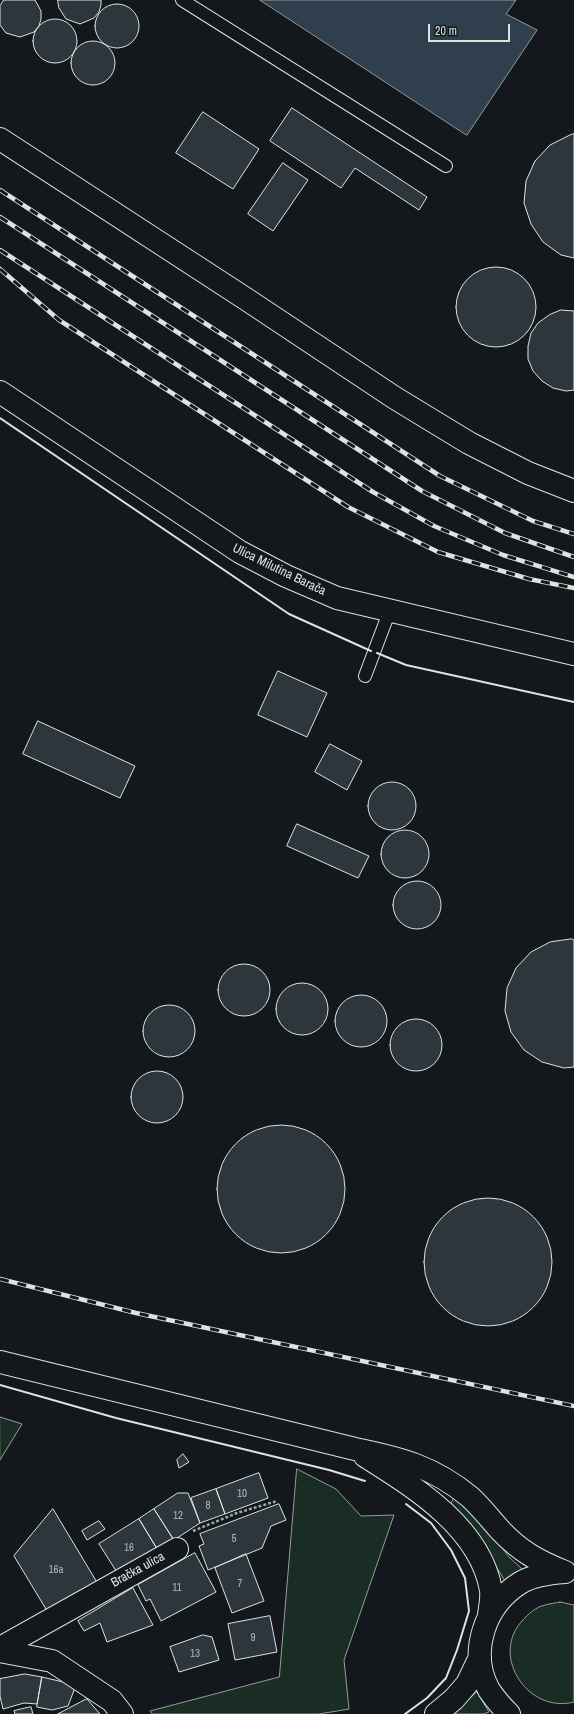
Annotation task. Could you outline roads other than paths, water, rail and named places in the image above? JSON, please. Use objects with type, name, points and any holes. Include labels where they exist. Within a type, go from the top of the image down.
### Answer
[{"type":"main road","points":[[0,139],[395,398],[455,435],[528,473],[574,491]]},
{"type":"main road","name":"Ulica Milutina Barača","points":[[0,392],[240,552],[286,576],[337,598],[574,654]]},
{"type":"main road","points":[[0,1362],[355,1450],[392,1456],[447,1480],[471,1498],[502,1532],[522,1550],[540,1562],[569,1573]]},
{"type":"main road","points":[[355,1450],[408,1484],[440,1508],[463,1534],[481,1559],[491,1592],[489,1614],[480,1642],[480,1657],[483,1674],[489,1690],[498,1704],[509,1714]]},
{"type":"main road","name":"Bračka ulica","points":[[0,1648],[177,1549]]},
{"type":"main road","points":[[489,1614],[503,1596],[521,1582],[542,1574],[569,1573]]},
{"type":"main road","points":[[0,1651],[52,1661],[112,1701],[122,1714]]},
{"type":"main road","points":[[436,1714],[454,1699],[468,1684],[480,1657]]},
{"type":"lane","points":[[182,0],[446,166]]},
{"type":"lane","points":[[365,676],[390,610]]},
{"type":"water","points":[[260,0],[516,0],[506,14],[537,30],[467,135]]},
{"type":"railway","points":[[0,190],[440,476],[533,521],[574,534]]},
{"type":"railway","points":[[0,217],[422,491],[505,533],[574,557]]},
{"type":"railway","points":[[0,250],[373,492],[434,526],[503,555],[574,577]]},
{"type":"railway","points":[[0,269],[59,320],[348,507],[438,552],[529,579],[574,588]]},
{"type":"railway","points":[[0,1279],[136,1313],[574,1406]]}]
